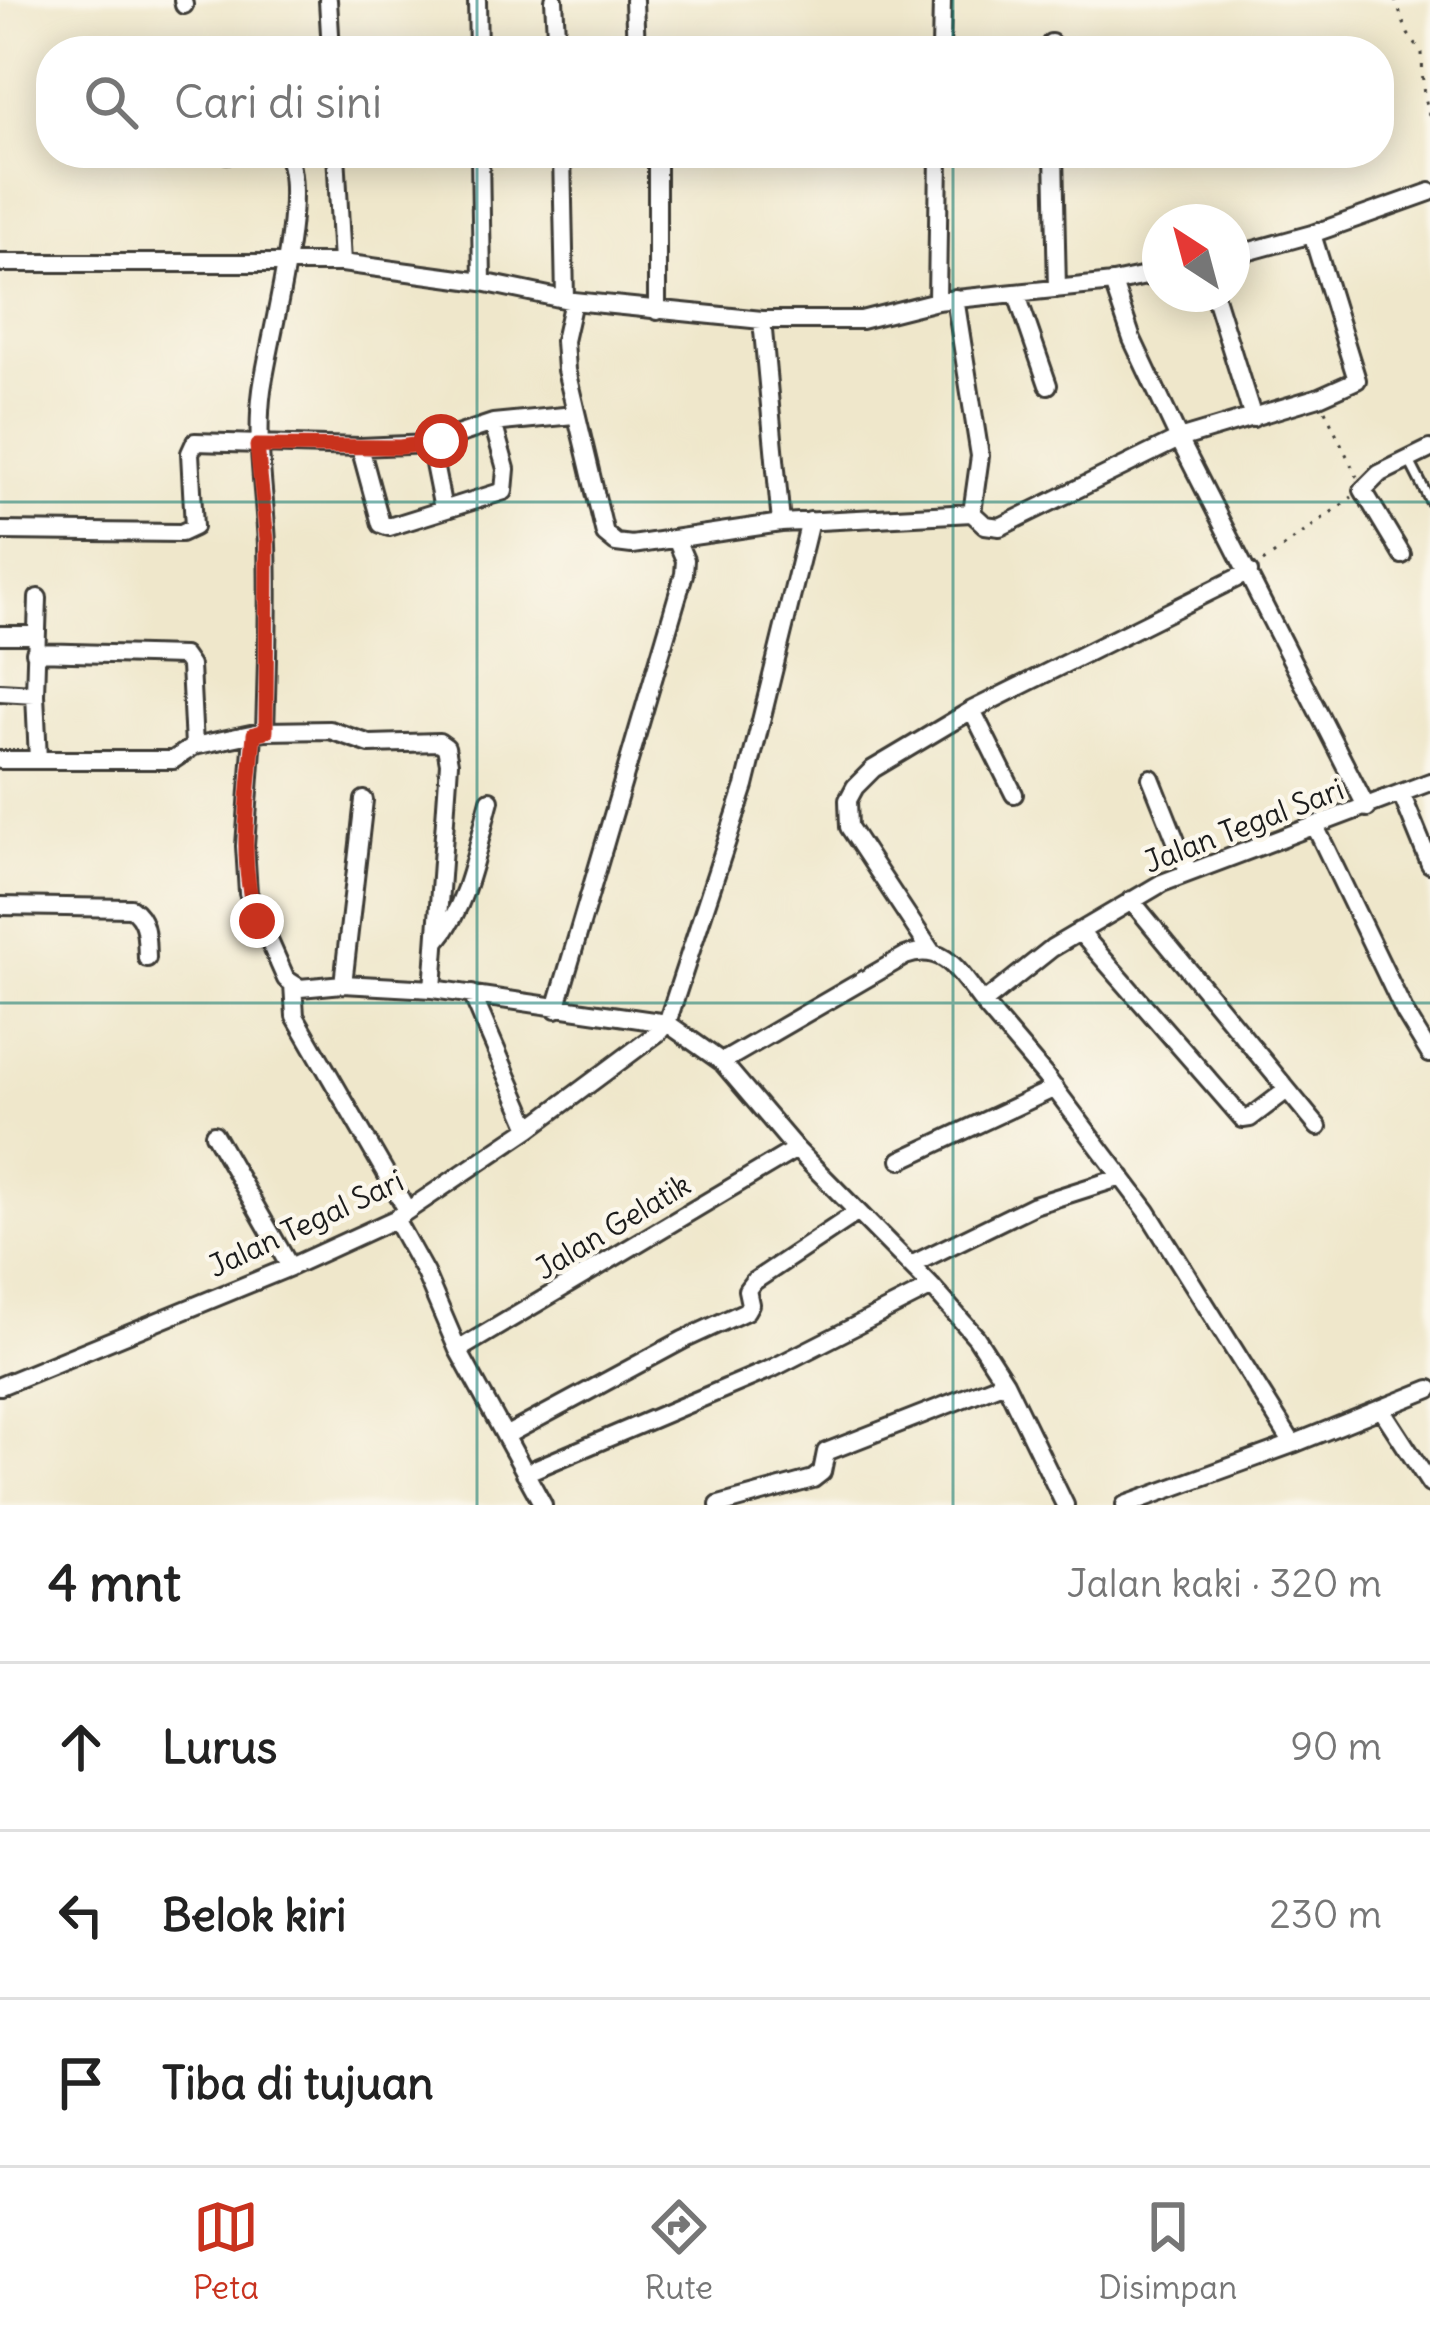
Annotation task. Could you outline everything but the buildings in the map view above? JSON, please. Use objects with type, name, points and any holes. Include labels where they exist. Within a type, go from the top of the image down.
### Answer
[{"type":"street","points":[[328,0],[330,36]]},
{"type":"street","points":[[477,0],[478,36]]},
{"type":"street","points":[[554,0],[556,36]]},
{"type":"street","points":[[634,0],[636,36]]},
{"type":"street","points":[[941,36],[942,0]]},
{"type":"street","points":[[289,168],[287,262],[262,388],[257,446],[267,540],[260,733],[245,846],[248,893],[257,921],[293,985],[296,1016],[401,1215],[458,1350],[543,1505]]},
{"type":"street","points":[[337,168],[342,263]]},
{"type":"street","points":[[480,168],[482,282]]},
{"type":"street","points":[[563,168],[569,299],[565,356],[574,415],[605,534],[622,545],[782,523],[972,513],[985,525],[1000,527],[1179,439],[1354,382],[1358,376],[1312,235]]},
{"type":"street","points":[[657,168],[657,311]]},
{"type":"street","points":[[940,168],[946,300],[980,456],[972,513]]},
{"type":"street","points":[[1054,168],[1057,289]]},
{"type":"street","points":[[1250,251],[1312,235],[1430,192]]},
{"type":"street","points":[[0,262],[342,263],[657,311],[762,320],[861,320],[946,300],[1142,278]]},
{"type":"street","points":[[1113,284],[1132,339],[1179,439],[1367,808]]},
{"type":"street","points":[[1017,295],[1048,385]]},
{"type":"street","points":[[1220,312],[1253,418]]},
{"type":"street","points":[[762,320],[782,523]]},
{"type":"street","points":[[0,531],[188,532],[194,527],[191,446],[200,441],[257,446],[430,444],[493,423],[574,415]]},
{"type":"street","points":[[360,447],[381,524],[389,527],[504,491],[506,470],[493,423]]},
{"type":"street","points":[[430,444],[443,509]]},
{"type":"street","points":[[1402,555],[1363,490],[1379,474],[1430,449]]},
{"type":"street","points":[[667,1023],[745,786],[809,521]]},
{"type":"street","points":[[556,1009],[684,574],[685,560],[676,539]]},
{"type":"street","points":[[1249,572],[972,710],[865,776],[854,787],[846,810],[856,839],[931,951],[952,965],[1122,1177],[1293,1444]]},
{"type":"street","points":[[38,598],[34,694],[38,760]]},
{"type":"street","points":[[0,634],[35,643],[183,656],[190,666],[194,746]]},
{"type":"street","points":[[0,692],[34,694]]},
{"type":"street","points":[[972,710],[1014,794]]},
{"type":"street","points":[[0,760],[173,760],[194,746],[260,733],[330,730],[370,744],[439,742],[446,747],[448,784],[433,989]]},
{"type":"street","points":[[1151,778],[1188,871]]},
{"type":"street","name":"Jalan Tegal Sari","points":[[983,1004],[1079,931],[1188,871],[1316,828],[1430,782]]},
{"type":"street","points":[[1402,793],[1430,864]]},
{"type":"street","points":[[343,984],[364,800]]},
{"type":"street","points":[[437,942],[463,893],[490,800]]},
{"type":"street","points":[[1316,828],[1399,1001],[1430,1054]]},
{"type":"street","points":[[1131,900],[1318,1127]]},
{"type":"street","points":[[0,906],[131,908],[146,928],[147,958]]},
{"type":"street","points":[[1079,931],[1243,1119],[1287,1090]]},
{"type":"street","points":[[722,1062],[905,956],[931,951]]},
{"type":"street","points":[[293,985],[472,994],[667,1023],[699,1042],[976,1337],[1005,1382],[1064,1505]]},
{"type":"street","points":[[472,994],[530,1128]]},
{"type":"street","name":"Jalan Tegal Sari","points":[[0,1386],[290,1267],[401,1215],[530,1128],[667,1023]]},
{"type":"street","points":[[902,1160],[1054,1088]]},
{"type":"street","points":[[214,1134],[290,1267]]},
{"type":"street","name":"Jalan Gelatik","points":[[458,1350],[796,1149]]},
{"type":"street","points":[[911,1265],[1034,1205],[1122,1177]]},
{"type":"street","points":[[505,1436],[746,1311],[750,1304],[747,1290],[753,1282],[858,1212]]},
{"type":"street","points":[[525,1474],[773,1368],[932,1287]]},
{"type":"street","points":[[719,1505],[813,1479],[822,1472],[826,1452],[832,1448],[1005,1382]]},
{"type":"street","points":[[1124,1505],[1430,1389]]},
{"type":"street","points":[[1382,1409],[1430,1484]]},
{"type":"lane","points":[[1409,460],[1430,501]]},
{"type":"path","points":[[1394,0],[1421,52],[1430,118]]},
{"type":"path","points":[[1249,572],[1363,490],[1319,397]]},
{"type":"route","points":[[257,921],[248,893],[245,846],[254,734],[266,731],[267,540],[257,446],[400,447],[441,441]]}]
